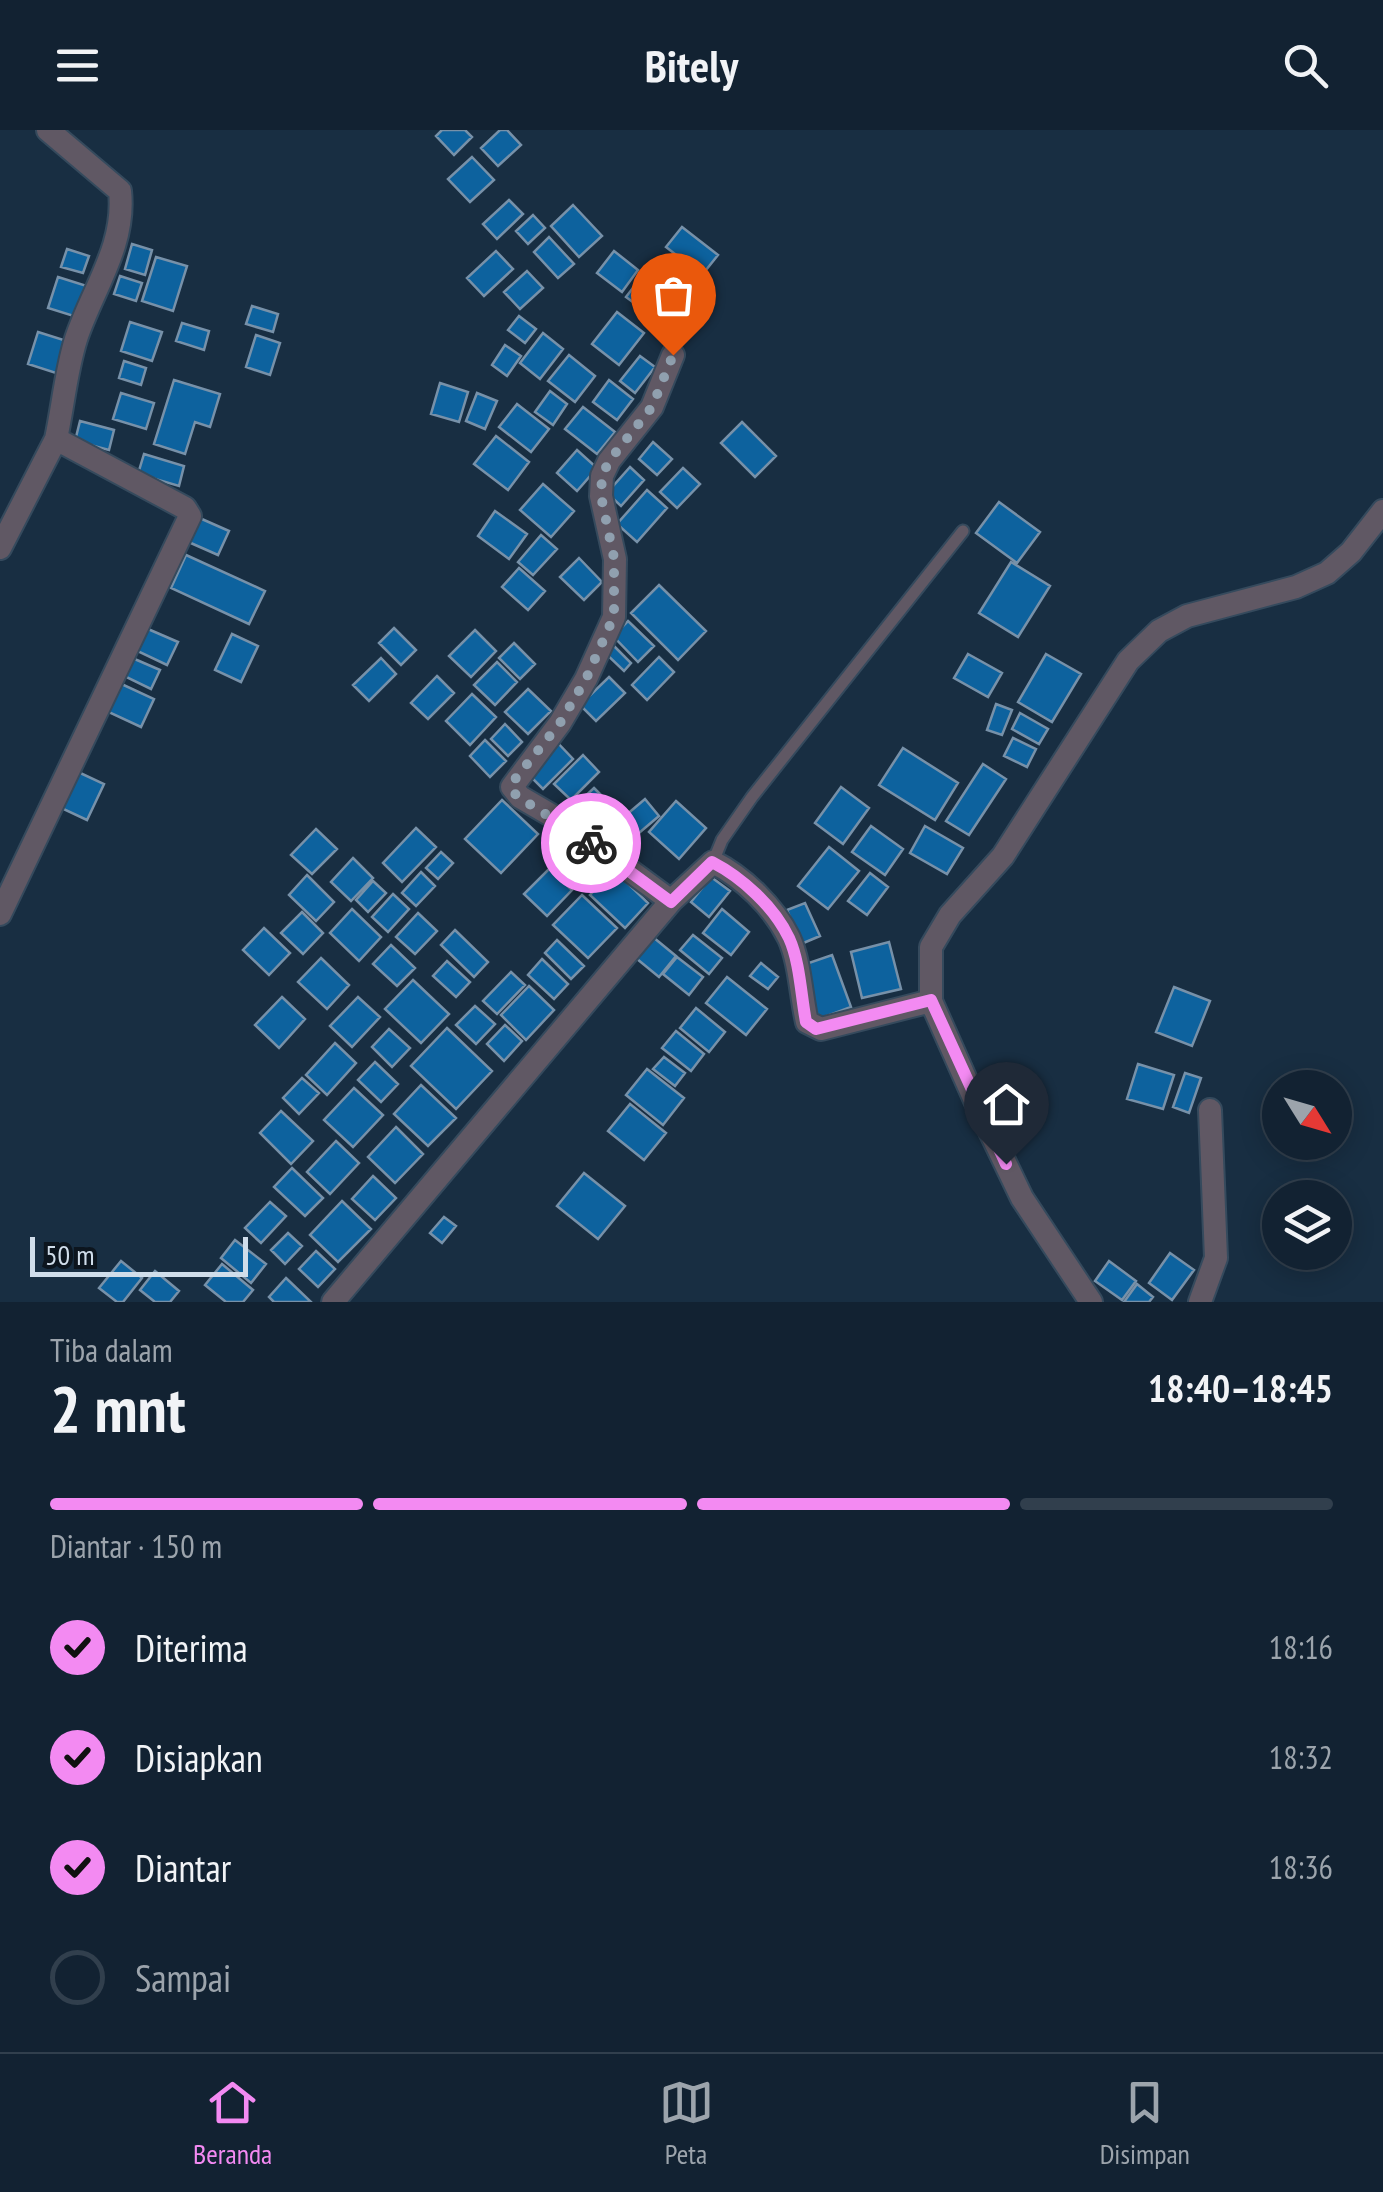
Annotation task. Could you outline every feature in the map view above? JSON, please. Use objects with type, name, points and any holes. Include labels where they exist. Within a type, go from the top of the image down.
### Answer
[{"type":"street","points":[[0,548],[56,439],[76,340],[104,276],[122,207],[120,191],[48,130]]},
{"type":"street","points":[[671,902],[568,826],[520,798],[512,787],[560,723],[586,679],[614,616],[614,558],[601,496],[602,476],[609,461],[652,407],[673,355]]},
{"type":"street","points":[[0,914],[190,516],[185,508],[56,439]]},
{"type":"street","points":[[1091,1302],[1022,1198],[931,1000],[931,947],[950,915],[1003,856],[1128,661],[1159,630],[1186,616],[1296,587],[1327,573],[1351,552],[1383,511]]},
{"type":"street","points":[[333,1302],[671,902],[712,862],[744,883],[767,906],[790,940],[806,1022],[811,1026],[821,1029],[931,1000]]},
{"type":"street","points":[[1200,1302],[1216,1258],[1210,1110]]},
{"type":"lane","points":[[712,862],[722,840],[762,783],[963,531]]},
{"type":"building","points":[[442,130],[465,130],[472,137],[454,155],[436,136]]},
{"type":"building","points":[[500,130],[507,130],[521,145],[498,166],[481,148]]},
{"type":"building","points":[[472,157],[494,180],[470,202],[448,179]]},
{"type":"building","points":[[509,200],[523,214],[497,239],[483,224]]},
{"type":"building","points":[[573,205],[602,236],[579,257],[551,226]]},
{"type":"building","points":[[533,215],[545,228],[528,244],[516,231]]},
{"type":"building","points":[[682,227],[718,255],[702,275],[666,247]]},
{"type":"building","points":[[549,237],[574,264],[558,278],[534,252]]},
{"type":"building","points":[[132,244],[152,250],[145,275],[125,269]]},
{"type":"building","points":[[67,249],[89,256],[83,273],[61,267]]},
{"type":"building","points":[[496,251],[513,269],[484,296],[467,278]]},
{"type":"building","points":[[614,251],[638,270],[622,292],[597,273]]},
{"type":"building","points":[[156,257],[187,266],[173,311],[142,301]]},
{"type":"building","points":[[672,262],[688,274],[675,292],[659,279]]},
{"type":"building","points":[[527,271],[543,288],[520,309],[504,292]]},
{"type":"building","points":[[120,276],[142,283],[136,301],[114,294]]},
{"type":"building","points":[[58,277],[90,287],[80,318],[48,308]]},
{"type":"building","points":[[639,280],[661,298],[649,314],[626,297]]},
{"type":"building","points":[[680,299],[693,310],[671,339],[657,328]]},
{"type":"building","points":[[252,306],[278,314],[273,332],[246,324]]},
{"type":"building","points":[[617,312],[644,333],[619,365],[592,344]]},
{"type":"building","points":[[519,316],[536,329],[525,343],[508,330]]},
{"type":"building","points":[[130,322],[162,332],[152,361],[121,351]]},
{"type":"building","points":[[182,323],[209,331],[204,350],[176,341]]},
{"type":"building","points":[[38,332],[70,342],[59,374],[28,364]]},
{"type":"building","points":[[543,333],[563,349],[540,379],[520,363]]},
{"type":"building","points":[[256,335],[280,343],[270,375],[246,367]]},
{"type":"building","points":[[505,345],[521,356],[507,376],[492,365]]},
{"type":"building","points":[[569,355],[595,376],[575,402],[548,381]]},
{"type":"building","points":[[640,356],[655,367],[635,393],[620,381]]},
{"type":"building","points":[[124,361],[146,368],[141,385],[119,378]]},
{"type":"building","points":[[174,380],[220,394],[210,427],[195,422],[185,454],[154,444]]},
{"type":"building","points":[[609,380],[633,399],[617,420],[593,402]]},
{"type":"building","points":[[440,383],[468,392],[459,422],[431,414]]},
{"type":"building","points":[[550,391],[567,404],[553,425],[535,412]]},
{"type":"building","points":[[121,393],[154,403],[146,429],[113,419]]},
{"type":"building","points":[[477,393],[497,401],[485,429],[466,421]]},
{"type":"building","points":[[517,404],[549,429],[531,452],[499,427]]},
{"type":"building","points":[[583,407],[615,432],[597,454],[565,429]]},
{"type":"building","points":[[80,421],[114,430],[109,450],[75,441]]},
{"type":"building","points":[[742,422],[776,456],[755,477],[721,443]]},
{"type":"building","points":[[496,436],[529,462],[508,490],[474,464]]},
{"type":"building","points":[[653,442],[672,459],[657,475],[639,459]]},
{"type":"building","points":[[577,450],[597,468],[577,491],[557,473]]},
{"type":"building","points":[[144,454],[184,466],[179,486],[138,474]]},
{"type":"building","points":[[630,467],[644,480],[621,506],[607,493]]},
{"type":"building","points":[[683,468],[700,484],[677,508],[660,492]]},
{"type":"building","points":[[543,484],[574,511],[551,537],[520,510]]},
{"type":"building","points":[[647,490],[667,508],[637,542],[617,524]]},
{"type":"building","points":[[999,502],[1040,532],[1017,563],[976,533]]},
{"type":"building","points":[[495,511],[527,534],[509,559],[478,536]]},
{"type":"building","points":[[195,516],[229,531],[218,555],[184,540]]},
{"type":"building","points":[[541,535],[557,549],[533,575],[518,562]]},
{"type":"building","points":[[186,555],[265,591],[249,624],[171,588]]},
{"type":"building","points":[[579,558],[602,582],[584,600],[560,577]]},
{"type":"building","points":[[1011,562],[1050,586],[1018,637],[979,613]]},
{"type":"building","points":[[519,568],[545,591],[528,610],[502,587]]},
{"type":"building","points":[[659,585],[706,631],[678,660],[631,613]]},
{"type":"building","points":[[628,621],[654,646],[638,662],[613,636]]},
{"type":"building","points":[[141,626],[178,642],[167,665],[131,648]]},
{"type":"building","points":[[394,628],[416,650],[401,665],[379,643]]},
{"type":"building","points":[[475,630],[496,651],[471,677],[449,656]]},
{"type":"building","points":[[232,634],[258,646],[241,682],[215,670]]},
{"type":"building","points":[[610,642],[631,663],[624,671],[602,650]]},
{"type":"building","points":[[514,643],[535,664],[520,679],[499,658]]},
{"type":"building","points":[[968,654],[1002,673],[988,697],[954,678]]},
{"type":"building","points":[[1046,654],[1081,674],[1052,722],[1018,702]]},
{"type":"building","points":[[130,657],[160,670],[151,689],[122,675]]},
{"type":"building","points":[[659,657],[674,672],[647,700],[632,685]]},
{"type":"building","points":[[381,658],[396,674],[369,701],[353,685]]},
{"type":"building","points":[[497,662],[517,682],[495,705],[474,685]]},
{"type":"building","points":[[437,676],[454,693],[428,719],[411,703]]},
{"type":"building","points":[[609,677],[625,693],[596,721],[580,705]]},
{"type":"building","points":[[115,681],[154,699],[141,727],[102,709]]},
{"type":"building","points":[[528,689],[551,711],[528,734],[505,712]]},
{"type":"building","points":[[472,694],[496,717],[470,745],[446,721]]},
{"type":"building","points":[[996,704],[1012,710],[1002,735],[987,730]]},
{"type":"building","points":[[1020,713],[1048,729],[1039,744],[1012,729]]},
{"type":"building","points":[[505,724],[522,742],[508,756],[491,739]]},
{"type":"building","points":[[1013,738],[1036,749],[1027,767],[1004,756]]},
{"type":"building","points":[[485,740],[506,761],[490,777],[470,756]]},
{"type":"building","points":[[555,740],[573,759],[543,789],[524,770]]},
{"type":"building","points":[[903,748],[958,783],[935,820],[879,785]]},
{"type":"building","points":[[583,755],[599,772],[571,800],[554,784]]},
{"type":"building","points":[[983,764],[1006,779],[969,835],[946,821]]},
{"type":"building","points":[[76,771],[104,784],[87,820],[59,807]]},
{"type":"building","points":[[841,787],[869,808],[843,844],[815,823]]},
{"type":"building","points":[[594,788],[620,814],[606,827],[581,800]]},
{"type":"building","points":[[645,799],[659,816],[639,833],[625,816]]},
{"type":"building","points":[[502,800],[538,834],[501,873],[465,839]]},
{"type":"building","points":[[676,801],[706,828],[679,859],[649,832]]},
{"type":"building","points":[[871,826],[903,849],[885,875],[852,852]]},
{"type":"building","points":[[925,826],[963,848],[947,874],[910,853]]},
{"type":"building","points":[[416,828],[436,847],[402,882],[383,863]]},
{"type":"building","points":[[316,829],[337,849],[312,874],[291,855]]},
{"type":"building","points":[[829,847],[859,871],[828,909],[798,886]]},
{"type":"building","points":[[441,852],[453,863],[438,879],[426,868]]},
{"type":"building","points":[[353,858],[373,878],[351,901],[331,882]]},
{"type":"building","points":[[549,869],[572,890],[547,916],[524,894]]},
{"type":"building","points":[[614,870],[648,903],[625,928],[590,895]]},
{"type":"building","points":[[421,872],[435,886],[416,906],[402,893]]},
{"type":"building","points":[[870,873],[888,887],[867,915],[848,901]]},
{"type":"building","points":[[307,875],[334,902],[316,921],[289,895]]},
{"type":"building","points":[[711,877],[730,891],[709,917],[691,902]]},
{"type":"building","points":[[373,881],[386,893],[368,912],[356,900]]},
{"type":"building","points":[[393,894],[409,909],[388,932],[372,917]]},
{"type":"building","points":[[582,895],[617,928],[588,958],[553,925]]},
{"type":"building","points":[[805,903],[820,936],[801,944],[787,910]]},
{"type":"building","points":[[352,909],[381,937],[359,961],[330,933]]},
{"type":"building","points":[[722,909],[749,932],[731,955],[703,933]]},
{"type":"building","points":[[302,912],[323,933],[303,954],[281,933]]},
{"type":"building","points":[[418,913],[437,931],[415,954],[396,937]]},
{"type":"building","points":[[264,928],[290,953],[269,975],[243,950]]},
{"type":"building","points":[[455,930],[488,962],[474,977],[441,945]]},
{"type":"building","points":[[648,933],[676,956],[659,977],[631,954]]},
{"type":"building","points":[[693,935],[722,958],[709,974],[680,950]]},
{"type":"building","points":[[557,940],[584,966],[571,979],[545,953]]},
{"type":"building","points":[[889,942],[901,989],[862,998],[851,952]]},
{"type":"building","points":[[391,945],[415,968],[397,986],[373,964]]},
{"type":"building","points":[[832,955],[851,1007],[819,1019],[800,966]]},
{"type":"building","points":[[677,957],[703,977],[689,995],[663,974]]},
{"type":"building","points":[[321,958],[349,985],[327,1009],[298,982]]},
{"type":"building","points":[[542,959],[568,984],[554,999],[528,975]]},
{"type":"building","points":[[447,961],[470,982],[456,997],[433,976]]},
{"type":"building","points":[[761,963],[778,977],[768,989],[750,976]]},
{"type":"building","points":[[511,972],[525,985],[497,1014],[483,1001]]},
{"type":"building","points":[[727,977],[767,1009],[746,1035],[706,1003]]},
{"type":"building","points":[[413,980],[449,1014],[421,1043],[385,1009]]},
{"type":"building","points":[[529,986],[554,1010],[526,1040],[501,1015]]},
{"type":"building","points":[[1174,987],[1210,1001],[1192,1046],[1156,1032]]},
{"type":"building","points":[[282,997],[305,1019],[279,1048],[255,1025]]},
{"type":"building","points":[[358,997],[380,1017],[352,1047],[330,1026]]},
{"type":"building","points":[[475,1006],[495,1024],[476,1044],[456,1025]]},
{"type":"building","points":[[696,1008],[725,1032],[709,1052],[680,1028]]},
{"type":"building","points":[[505,1025],[522,1041],[504,1061],[487,1044]]},
{"type":"building","points":[[447,1028],[492,1071],[456,1109],[411,1066]]},
{"type":"building","points":[[389,1029],[410,1048],[392,1067],[372,1047]]},
{"type":"building","points":[[676,1031],[704,1054],[691,1071],[662,1048]]},
{"type":"building","points":[[335,1043],[356,1063],[327,1095],[306,1075]]},
{"type":"building","points":[[664,1057],[685,1073],[675,1086],[653,1069]]},
{"type":"building","points":[[375,1062],[398,1084],[381,1102],[358,1080]]},
{"type":"building","points":[[1138,1064],[1174,1075],[1163,1109],[1127,1099]]},
{"type":"building","points":[[647,1069],[684,1098],[663,1125],[626,1095]]},
{"type":"building","points":[[1185,1073],[1201,1078],[1189,1113],[1173,1107]]},
{"type":"building","points":[[302,1078],[319,1093],[299,1114],[283,1098]]},
{"type":"building","points":[[421,1085],[456,1118],[428,1146],[394,1114]]},
{"type":"building","points":[[354,1088],[383,1115],[353,1147],[324,1120]]},
{"type":"building","points":[[630,1104],[666,1133],[644,1160],[608,1131]]},
{"type":"building","points":[[281,1111],[313,1141],[291,1164],[260,1133]]},
{"type":"building","points":[[396,1127],[423,1154],[395,1183],[368,1157]]},
{"type":"building","points":[[336,1141],[359,1163],[330,1194],[307,1172]]},
{"type":"building","points":[[292,1168],[323,1198],[305,1216],[274,1187]]},
{"type":"building","points":[[584,1173],[625,1206],[598,1239],[557,1206]]},
{"type":"building","points":[[373,1176],[396,1198],[375,1220],[352,1199]]},
{"type":"building","points":[[342,1201],[371,1229],[338,1262],[310,1235]]},
{"type":"building","points":[[270,1202],[286,1216],[261,1243],[245,1228]]},
{"type":"building","points":[[444,1217],[456,1226],[442,1243],[430,1233]]},
{"type":"building","points":[[288,1233],[302,1246],[285,1264],[271,1250]]},
{"type":"building","points":[[235,1240],[266,1264],[251,1283],[221,1258]]},
{"type":"building","points":[[316,1251],[335,1269],[318,1287],[299,1269]]},
{"type":"building","points":[[1170,1253],[1194,1270],[1172,1300],[1149,1283]]},
{"type":"building","points":[[121,1261],[142,1278],[123,1302],[117,1302],[99,1288]]},
{"type":"building","points":[[1109,1261],[1136,1281],[1122,1300],[1095,1281]]},
{"type":"building","points":[[222,1264],[253,1290],[243,1302],[226,1302],[205,1285]]},
{"type":"building","points":[[155,1271],[179,1291],[170,1302],[155,1302],[140,1290]]},
{"type":"building","points":[[286,1278],[311,1302],[274,1302],[269,1297]]},
{"type":"building","points":[[1137,1284],[1153,1297],[1149,1302],[1124,1302]]},
{"type":"way so far","points":[[591,843],[520,798],[512,783],[560,723],[586,679],[614,616],[614,558],[601,496],[602,476],[609,461],[652,407],[673,355]]},
{"type":"route","points":[[591,843],[671,902],[712,862],[744,883],[767,906],[790,940],[806,1022],[816,1029],[931,1000],[1006,1164]]}]
